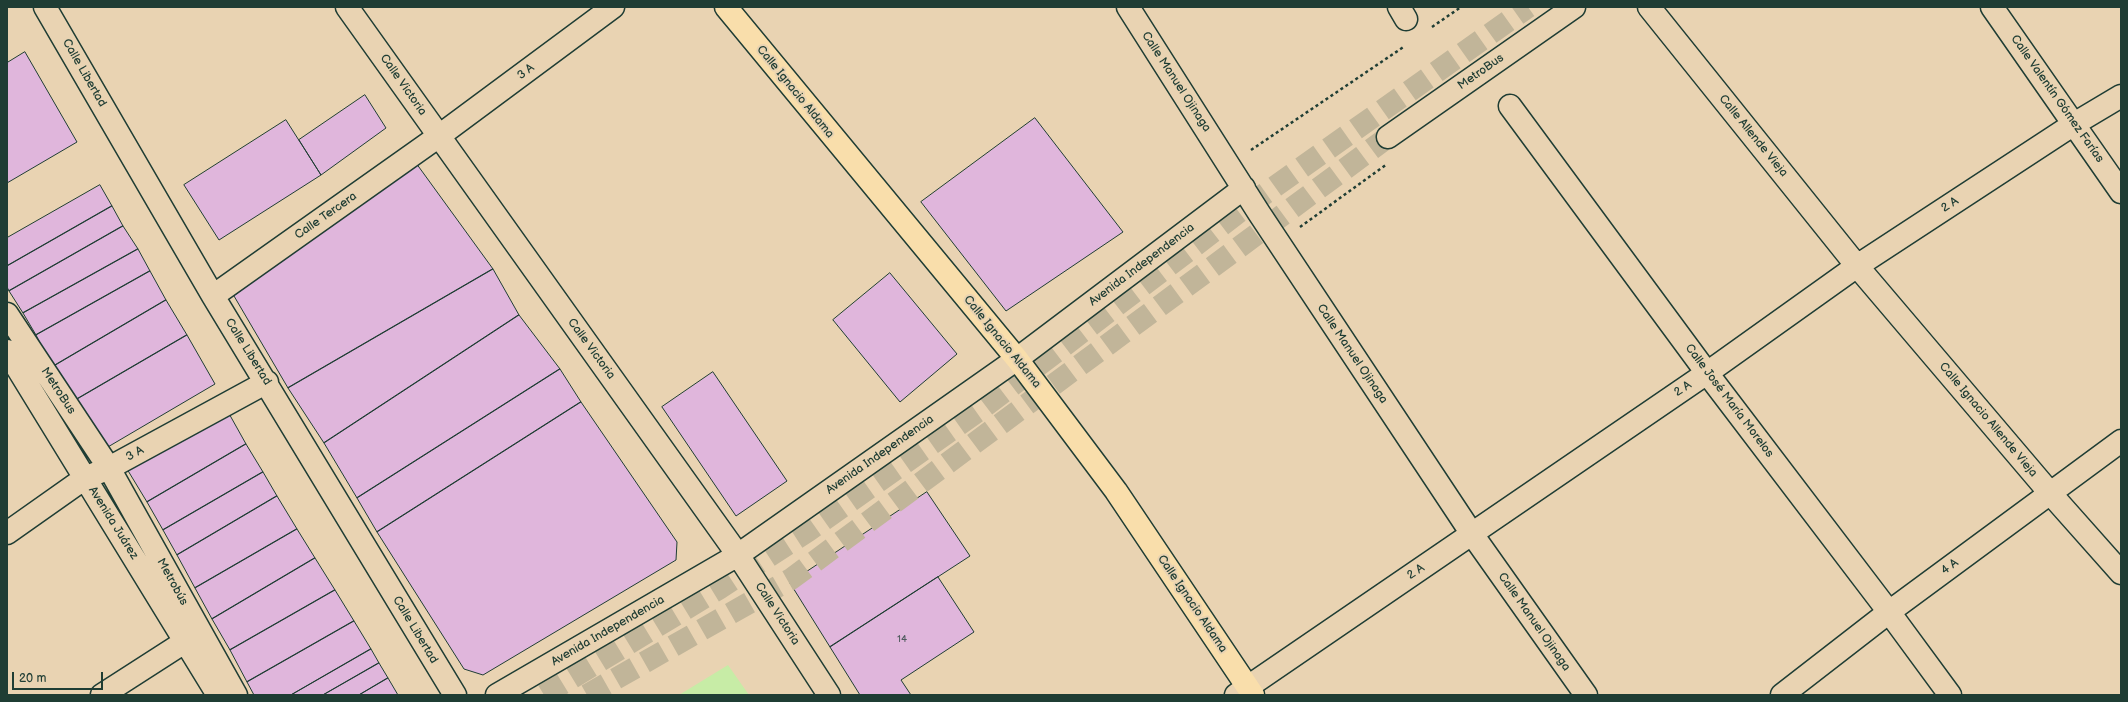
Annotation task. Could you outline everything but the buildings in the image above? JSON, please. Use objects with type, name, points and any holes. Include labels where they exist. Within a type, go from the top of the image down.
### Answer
[{"type":"main road","name":"Calle Ignacio Aldama","points":[[726,7],[1017,358],[1116,491],[1246,692]]},
{"type":"street","name":"Calle Libertad","points":[[45,7],[214,296],[454,695]]},
{"type":"street","name":"Calle Victoria","points":[[347,7],[738,555],[829,695]]},
{"type":"street","name":"3 A","points":[[439,136],[612,7]]},
{"type":"street","name":"Calle Manuel Ojinaga","points":[[1128,7],[1228,165],[1472,534],[1586,695]]},
{"type":"street","name":"MetroBus","points":[[1388,138],[1574,7]]},
{"type":"street","name":"Calle Allende Vieja","points":[[1649,7],[1857,266]]},
{"type":"street","name":"Calle Valentín Gómez Farías","points":[[1992,7],[2121,192]]},
{"type":"street","name":"2 A","points":[[1246,692],[1472,534],[1707,373],[1857,266],[2074,124],[2121,96]]},
{"type":"street","name":"Calle José María Morelos","points":[[1510,106],[1707,373],[1889,612],[1950,695]]},
{"type":"street","name":"Calle Tercera","points":[[214,296],[439,136]]},
{"type":"street","name":"Avenida Independencia","points":[[497,695],[738,555],[1017,358],[1244,188]]},
{"type":"street","name":"Calle Ignacio Allende Vieja","points":[[1857,266],[2050,493],[2121,573]]},
{"type":"street","name":"MetroBus","points":[[7,314],[109,468]]},
{"type":"street","name":"Avenida Juárez","points":[[7,351],[218,695]]},
{"type":"street","name":"3 A","points":[[7,533],[85,478],[109,468],[267,382]]},
{"type":"street","name":"4 A","points":[[1782,695],[1889,612],[2121,441]]},
{"type":"street","name":"Metrobús","points":[[109,468],[236,695]]},
{"type":"street","points":[[102,695],[186,641]]},
{"type":"path","points":[[1430,29],[1461,7]]},
{"type":"path","points":[[1228,165],[1411,42]]},
{"type":"green space","points":[[728,665],[749,695],[679,695]]},
{"type":"tunnel","points":[[544,695],[720,588],[808,531],[984,407],[1239,212],[1528,7]]},
{"type":"tunnel","points":[[587,695],[791,579],[1388,137]]}]
